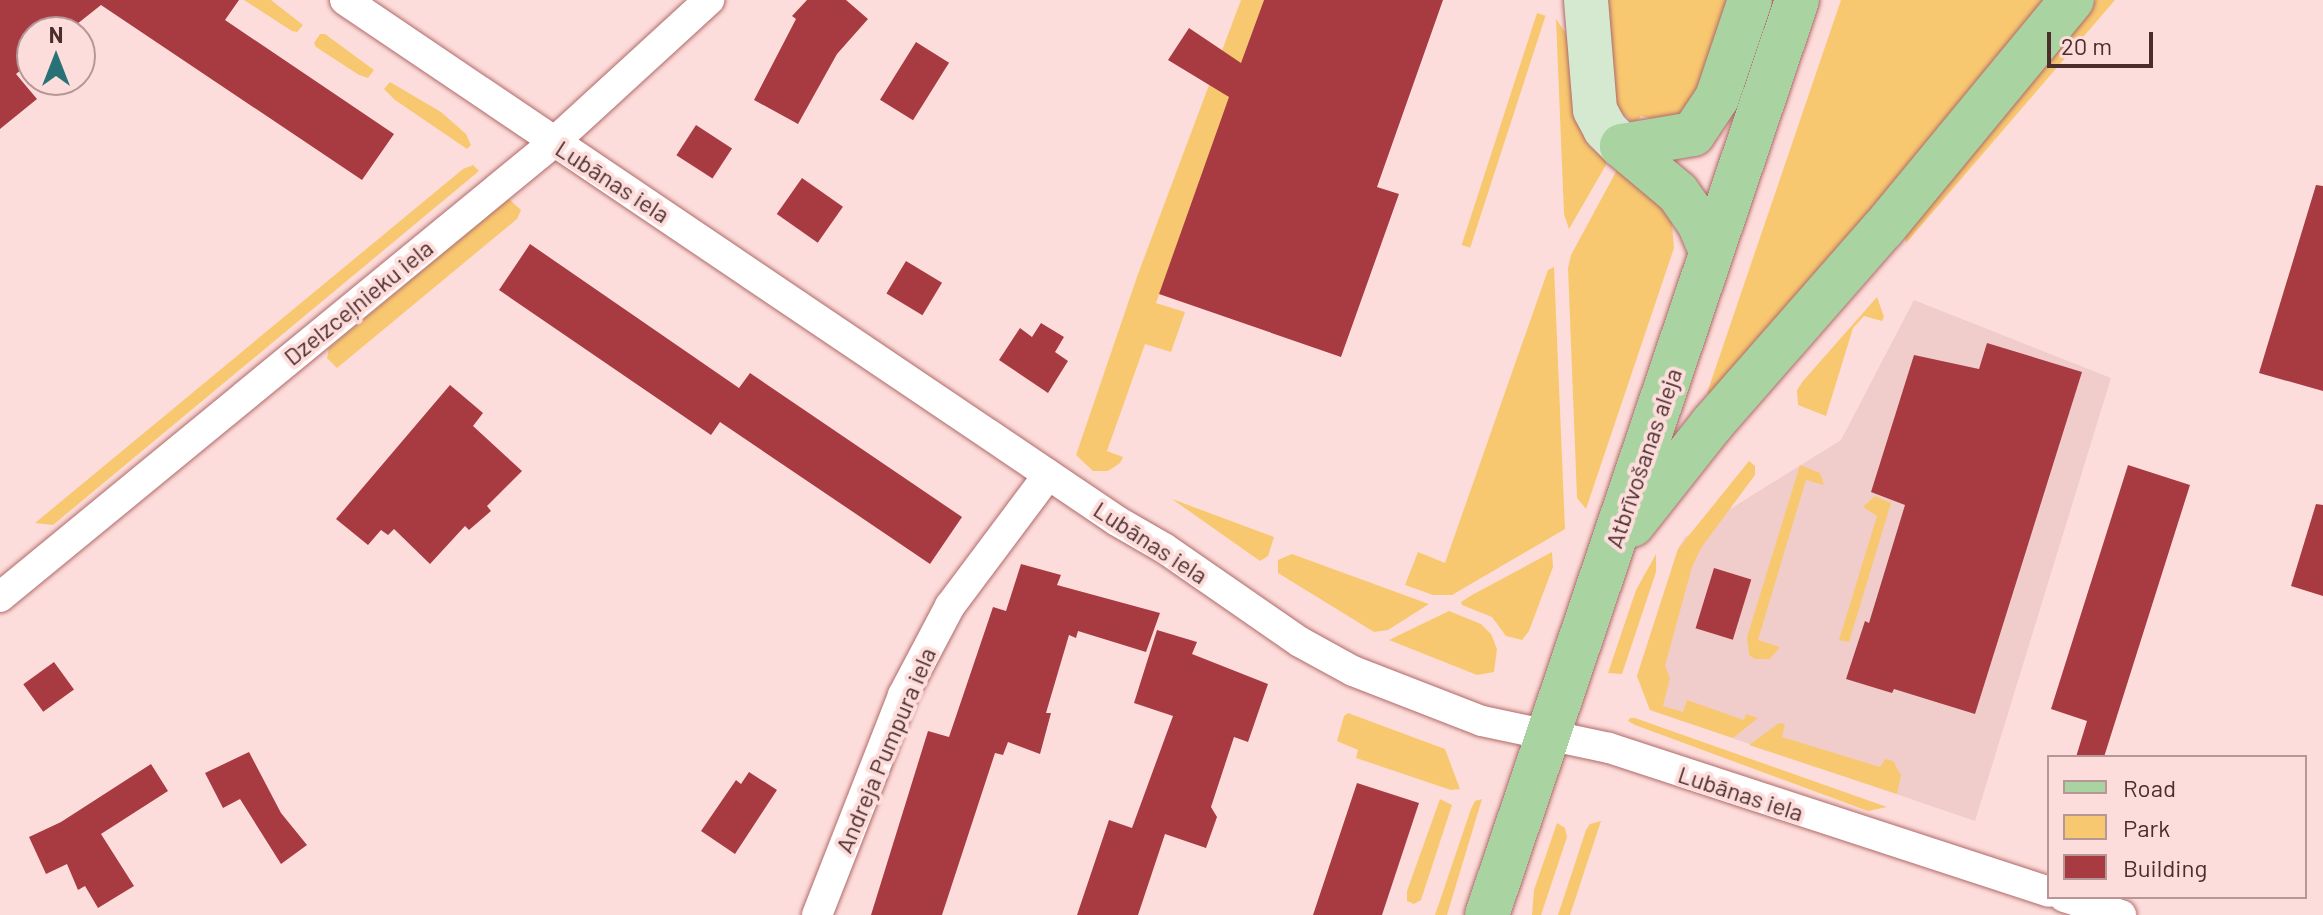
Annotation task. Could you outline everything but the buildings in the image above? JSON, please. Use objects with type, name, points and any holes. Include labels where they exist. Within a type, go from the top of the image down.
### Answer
[{"type":"main road","points":[[1586,0],[1595,110],[1605,129],[1678,193],[1699,223],[1711,251]]},
{"type":"main road","points":[[1622,146],[1693,134],[1717,98],[1750,0]]},
{"type":"main road","name":"Atbrīvošanas aleja","points":[[1487,915],[1797,0]]},
{"type":"main road","points":[[1613,548],[1712,424],[1883,229],[2072,0]]},
{"type":"street","name":"Lubānas iela","points":[[345,0],[1048,475],[1300,642],[1353,671],[1482,721],[1609,748],[2047,891]]},
{"type":"street","name":"Dzelzceļnieku iela","points":[[0,597],[553,143],[709,0]]},
{"type":"street","name":"Andreja Pumpura iela","points":[[817,915],[903,695],[950,606],[1048,475]]},
{"type":"street","points":[[2070,899],[2121,915]]},
{"type":"shaded area","points":[[1914,300],[2111,378],[1975,821],[1650,710],[1637,676],[1678,549],[1685,537],[1841,440]]},
{"type":"green space","points":[[244,0],[271,0],[303,25],[297,32],[292,31]]},
{"type":"green space","points":[[1241,0],[1264,0],[1156,303],[1185,312],[1171,352],[1145,344],[1107,451],[1123,457],[1120,463],[1108,471],[1093,471],[1076,455],[1138,274]]},
{"type":"green space","points":[[1605,0],[1732,0],[1716,61],[1686,116],[1663,122],[1641,116],[1635,124],[1618,109],[1611,92]]},
{"type":"green space","points":[[1841,0],[2044,0],[1716,399],[1707,393]]},
{"type":"green space","points":[[2096,0],[2115,0],[1906,243],[1904,233]]},
{"type":"green space","points":[[1537,13],[1546,16],[1470,248],[1462,245]]},
{"type":"green space","points":[[1556,19],[1570,39],[1573,115],[1589,146],[1606,160],[1569,229],[1564,214]]},
{"type":"green space","points":[[320,34],[325,34],[374,70],[368,78],[316,47],[314,43]]},
{"type":"green space","points":[[390,82],[441,112],[466,134],[471,145],[467,149],[395,100],[384,89]]},
{"type":"green space","points":[[473,165],[479,171],[53,525],[35,523],[463,169]]},
{"type":"green space","points":[[1618,168],[1671,213],[1674,248],[1586,509],[1577,498],[1568,268],[1571,255]]},
{"type":"green space","points":[[509,199],[521,210],[517,219],[337,368],[327,358],[329,348]]},
{"type":"green space","points":[[1554,267],[1565,529],[1452,595],[1433,595],[1405,585],[1418,552],[1445,563],[1548,270]]},
{"type":"green space","points":[[1877,297],[1884,317],[1882,321],[1864,316],[1853,328],[1826,416],[1798,405],[1797,390],[1803,381]]},
{"type":"green space","points":[[1749,461],[1755,466],[1755,475],[1701,548],[1692,567],[1665,666],[1670,678],[1663,706],[1683,712],[1687,700],[1744,720],[1746,714],[1758,718],[1733,738],[1650,710],[1637,676],[1678,549]]},
{"type":"green space","points":[[1800,465],[1820,473],[1824,485],[1806,480],[1758,640],[1780,647],[1770,659],[1755,659],[1749,655],[1747,637]]},
{"type":"green space","points":[[1875,496],[1891,503],[1849,642],[1839,640],[1877,516],[1863,507]]},
{"type":"green space","points":[[1172,499],[1274,537],[1268,556],[1260,561]]},
{"type":"green space","points":[[1552,552],[1553,567],[1529,631],[1522,640],[1506,636],[1492,617],[1462,605],[1461,602],[1472,595]]},
{"type":"green space","points":[[1292,554],[1429,604],[1388,630],[1374,632],[1278,573],[1278,560]]},
{"type":"green space","points":[[1656,554],[1656,572],[1622,674],[1608,673],[1636,590]]},
{"type":"green space","points":[[1449,611],[1481,624],[1491,634],[1497,649],[1494,672],[1477,675],[1389,640]]},
{"type":"green space","points":[[1348,713],[1445,749],[1460,789],[1451,790],[1356,758],[1358,750],[1337,741],[1344,716]]},
{"type":"green space","points":[[1630,718],[1887,807],[1868,811],[1635,725],[1628,721]]},
{"type":"green space","points":[[1779,723],[1785,724],[1782,737],[1880,767],[1885,759],[1893,761],[1901,775],[1897,794],[1749,745]]},
{"type":"green space","points":[[1440,799],[1452,805],[1421,900],[1414,904],[1407,901],[1407,891]]},
{"type":"green space","points":[[1482,799],[1447,915],[1435,915],[1471,809],[1475,801]]},
{"type":"green space","points":[[1601,821],[1570,915],[1558,915],[1586,830],[1590,824]]},
{"type":"green space","points":[[1557,823],[1565,828],[1567,837],[1541,915],[1532,915],[1534,890]]}]
